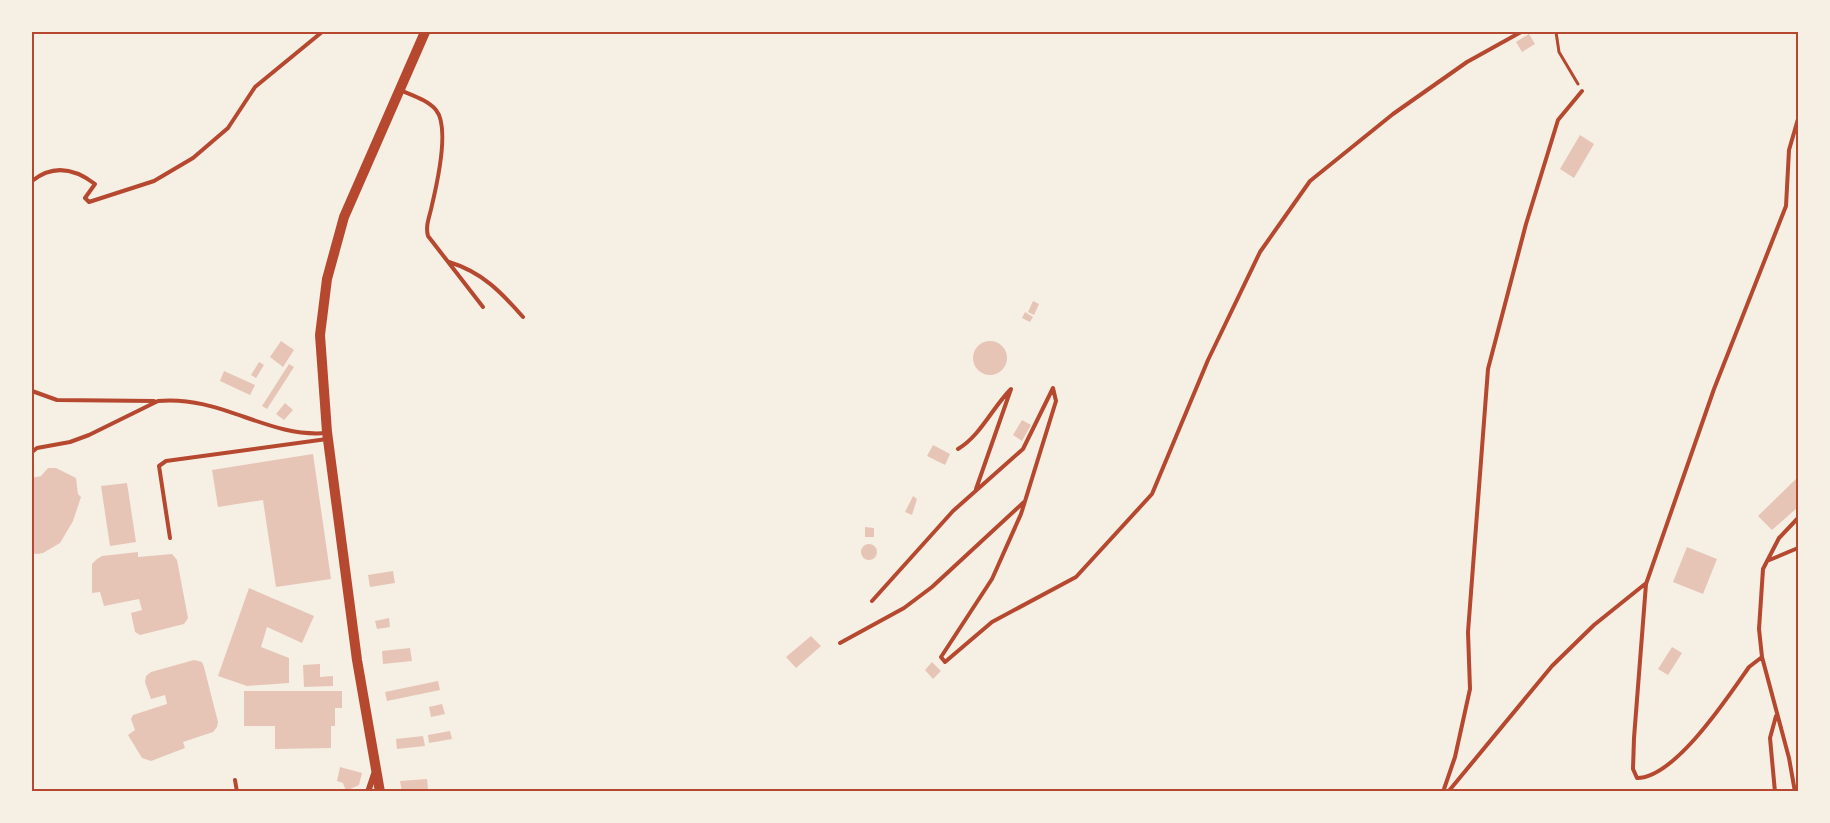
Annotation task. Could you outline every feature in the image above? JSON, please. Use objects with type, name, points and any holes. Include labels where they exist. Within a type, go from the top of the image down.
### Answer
[{"type":"main road","points":[[380,792],[357,660],[327,436],[320,335],[327,279],[352,195],[426,32]]},
{"type":"street","points":[[369,792],[376,768]]},
{"type":"lane","points":[[32,181],[39,175],[63,168],[82,174],[95,184],[85,198],[89,202],[154,181],[202,151],[228,128],[255,87],[322,32]]},
{"type":"lane","points":[[872,601],[976,490],[1023,449],[1053,388],[1056,401],[1025,502],[992,579],[941,657],[945,662],[992,622],[1076,577],[1152,494],[1208,360],[1260,252],[1310,181],[1393,114],[1467,62],[1521,32]]},
{"type":"lane","points":[[399,90],[435,108],[443,123],[434,195],[426,229],[428,236],[483,307]]},
{"type":"lane","points":[[1443,792],[1455,758],[1470,689],[1468,632],[1488,369],[1526,224],[1558,120],[1582,91]]},
{"type":"lane","points":[[1762,657],[1749,667],[1679,757],[1648,778],[1637,778],[1633,769],[1634,738],[1646,584],[1714,389],[1786,206],[1789,150],[1798,119]]},
{"type":"lane","points":[[449,262],[479,274],[498,289],[523,317]]},
{"type":"lane","points":[[958,449],[973,440],[995,406],[1011,389],[976,490]]},
{"type":"lane","points":[[32,391],[57,400],[158,401],[172,399],[218,406],[294,433],[327,436]]},
{"type":"lane","points":[[32,452],[37,448],[70,442],[88,435],[158,401]]},
{"type":"lane","points":[[170,538],[159,466],[166,461],[327,436]]},
{"type":"lane","points":[[840,643],[904,608],[932,587],[1025,502]]},
{"type":"lane","points":[[1794,792],[1789,758],[1762,657],[1759,629],[1760,588],[1766,562],[1779,538],[1798,518]]},
{"type":"lane","points":[[1766,562],[1798,548]]},
{"type":"lane","points":[[1448,792],[1552,666],[1594,625],[1646,584]]},
{"type":"lane","points":[[1775,792],[1770,738],[1776,715]]},
{"type":"lane","points":[[236,780],[237,792]]},
{"type":"path","points":[[1556,32],[1558,52],[1582,91]]},
{"type":"building","points":[[1529,34],[1535,44],[1522,52],[1516,42]]},
{"type":"building","points":[[1580,135],[1594,144],[1574,178],[1560,169]]},
{"type":"building","points":[[1033,301],[1039,304],[1034,315],[1028,312]]},
{"type":"building","points":[[1025,312],[1033,317],[1030,322],[1022,318]]},
{"type":"building","points":[[281,341],[294,350],[283,367],[270,357]]},
{"type":"building","points":[[990,341],[1002,346],[1007,358],[1002,370],[990,375],[978,370],[973,358],[978,346]]},
{"type":"building","points":[[259,362],[264,365],[256,378],[251,375]]},
{"type":"building","points":[[289,364],[294,367],[267,409],[262,406]]},
{"type":"building","points":[[224,371],[255,385],[250,395],[220,381]]},
{"type":"building","points":[[285,403],[293,410],[284,420],[276,414]]},
{"type":"building","points":[[1022,420],[1031,425],[1022,441],[1013,435]]},
{"type":"building","points":[[933,445],[950,454],[945,465],[927,456]]},
{"type":"building","points":[[313,454],[331,579],[276,587],[263,500],[218,507],[212,470]]},
{"type":"building","points":[[48,468],[56,468],[76,478],[78,494],[81,497],[73,521],[60,543],[37,554],[32,553],[32,478],[41,476]]},
{"type":"building","points":[[1798,477],[1798,507],[1772,530],[1758,516]]},
{"type":"building","points":[[127,483],[136,542],[110,546],[101,486]]},
{"type":"building","points":[[913,496],[917,499],[912,515],[905,512]]},
{"type":"building","points":[[865,527],[874,528],[874,537],[865,537]]},
{"type":"building","points":[[869,544],[877,552],[869,560],[861,552]]},
{"type":"building","points":[[1687,547],[1717,559],[1703,594],[1673,582]]},
{"type":"building","points":[[138,552],[138,557],[172,554],[177,560],[188,618],[184,624],[140,635],[135,632],[131,613],[142,610],[139,599],[104,606],[100,592],[92,593],[92,564],[97,559],[102,556]]},
{"type":"building","points":[[393,571],[395,583],[370,587],[368,575]]},
{"type":"building","points":[[249,588],[314,616],[302,643],[267,627],[261,647],[289,658],[289,683],[247,686],[218,676]]},
{"type":"building","points":[[389,618],[390,627],[377,629],[375,621]]},
{"type":"building","points":[[811,636],[821,646],[796,668],[786,657]]},
{"type":"building","points":[[1672,647],[1682,653],[1668,675],[1658,669]]},
{"type":"building","points":[[410,648],[412,661],[383,664],[382,651]]},
{"type":"building","points":[[194,660],[202,662],[204,667],[218,722],[217,727],[213,732],[183,742],[185,748],[151,761],[142,758],[128,735],[135,730],[131,719],[133,715],[167,704],[165,695],[151,699],[145,682],[146,676],[151,672]]},
{"type":"building","points":[[932,662],[941,671],[933,679],[925,670]]},
{"type":"building","points":[[320,664],[320,677],[333,676],[333,686],[304,687],[303,665]]},
{"type":"building","points":[[438,681],[440,690],[387,701],[385,692]]},
{"type":"building","points":[[244,691],[342,691],[342,708],[335,708],[335,726],[331,726],[331,748],[275,749],[275,726],[244,726]]},
{"type":"building","points":[[442,704],[445,714],[431,717],[429,707]]},
{"type":"building","points":[[450,731],[452,739],[429,743],[428,735]]},
{"type":"building","points":[[423,736],[425,746],[397,749],[396,739]]},
{"type":"building","points":[[340,767],[362,773],[359,785],[346,791],[343,783],[337,781]]},
{"type":"building","points":[[427,779],[428,789],[402,792],[400,781]]}]
